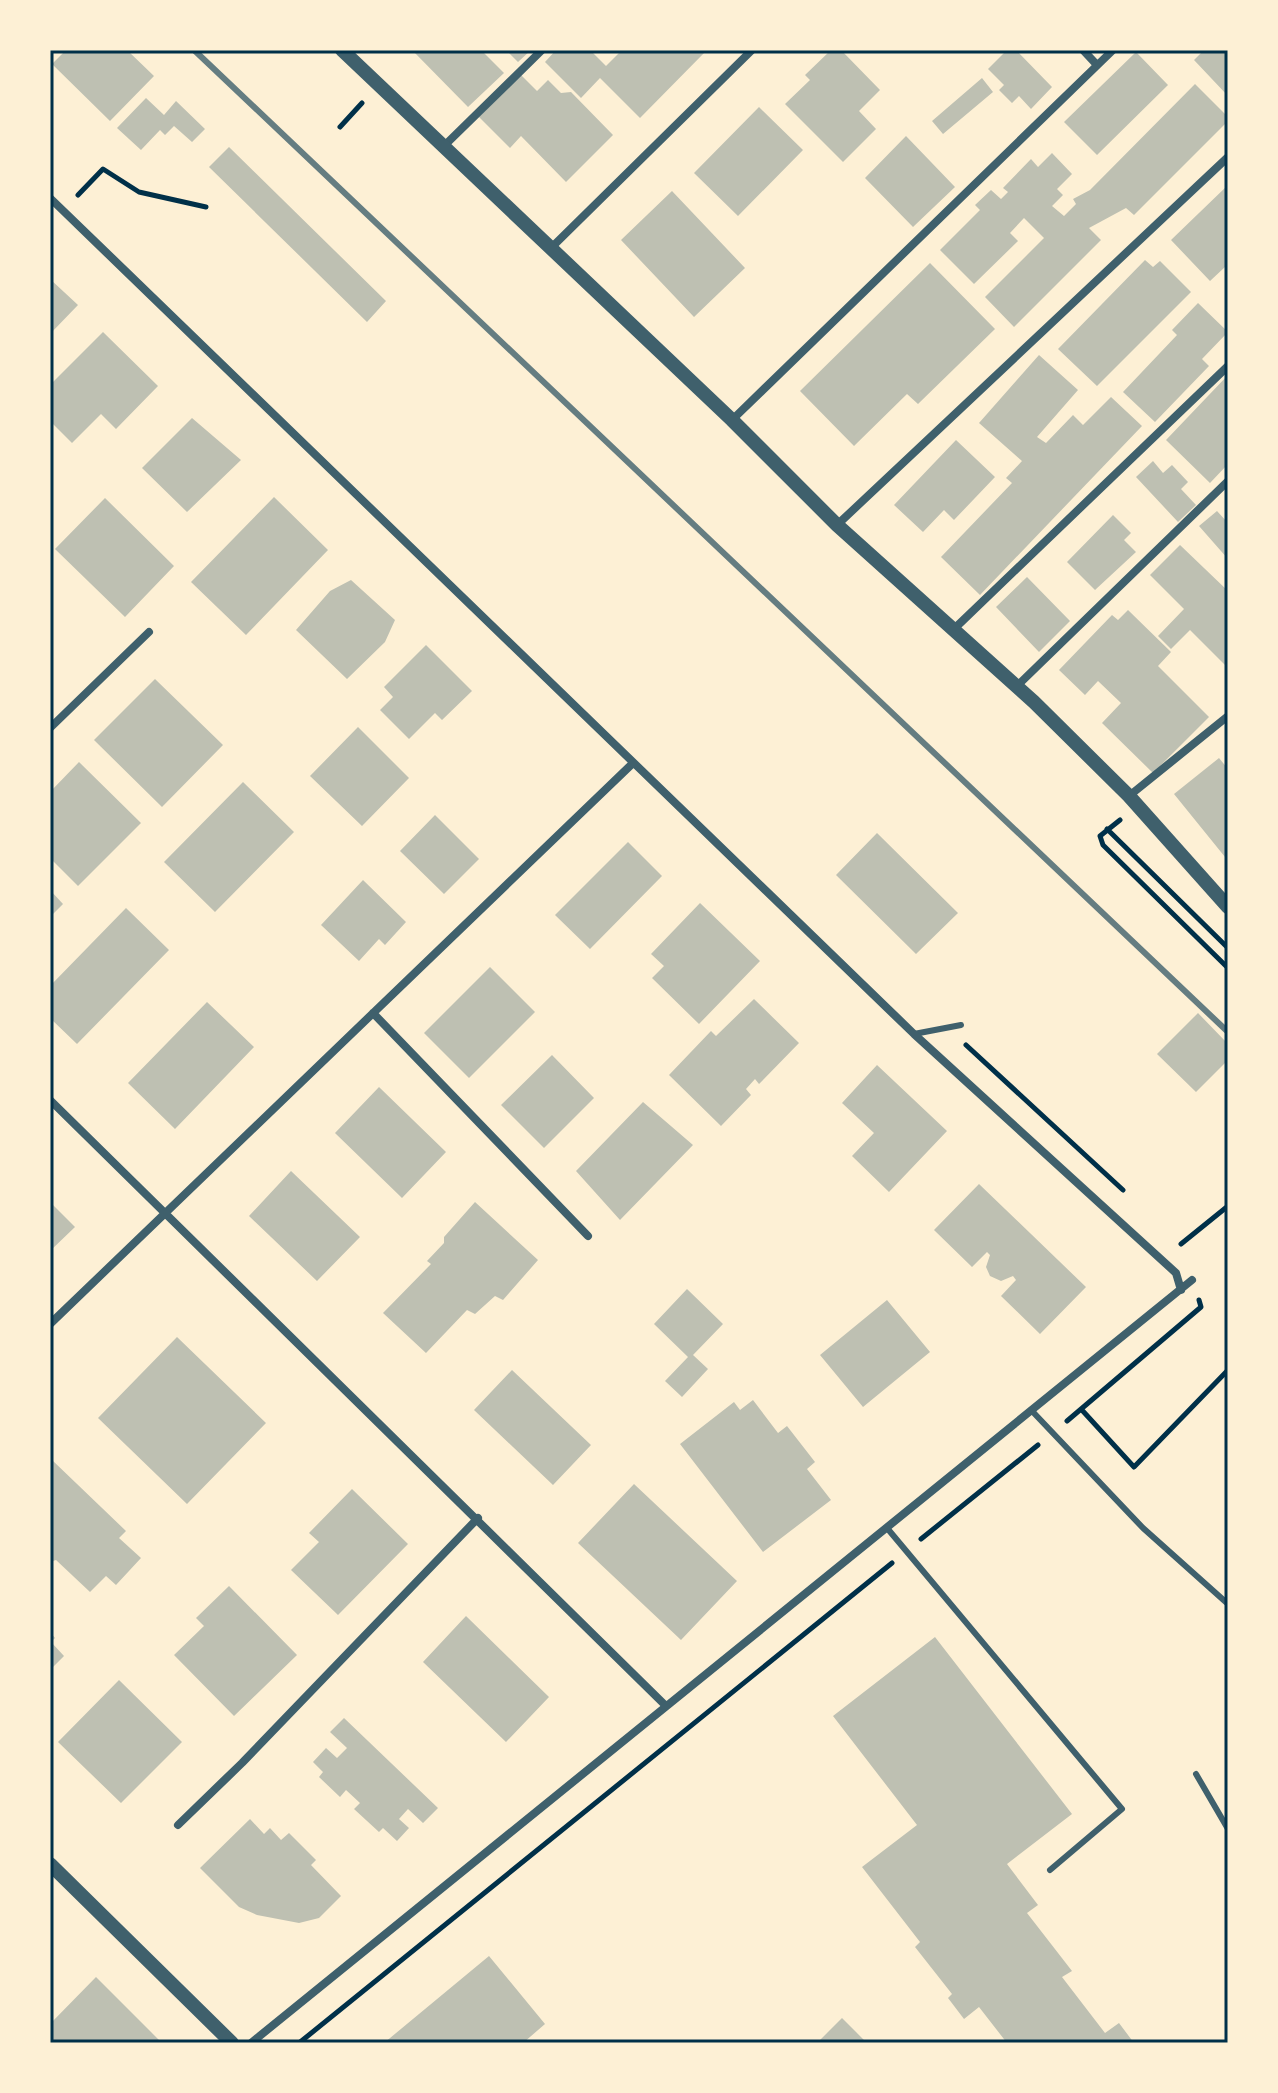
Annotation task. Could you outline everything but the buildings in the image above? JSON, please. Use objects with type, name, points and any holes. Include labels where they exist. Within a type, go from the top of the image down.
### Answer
[{"type":"street","points":[[342,50],[732,420],[837,525],[1017,686],[1134,802],[1228,907]]},
{"type":"street","points":[[444,146],[542,50]]},
{"type":"street","points":[[551,248],[752,50]]},
{"type":"street","points":[[1083,50],[1097,65]]},
{"type":"street","points":[[732,420],[1113,50]]},
{"type":"street","points":[[837,525],[1228,157]]},
{"type":"street","points":[[50,198],[914,1034],[1176,1273],[1181,1290]]},
{"type":"street","points":[[954,629],[1228,366]]},
{"type":"street","points":[[1017,686],[1228,481]]},
{"type":"street","points":[[50,728],[149,632]]},
{"type":"street","points":[[1134,802],[1228,716]]},
{"type":"street","points":[[50,1324],[633,763]]},
{"type":"street","points":[[373,1013],[588,1236]]},
{"type":"street","points":[[50,1100],[666,1706]]},
{"type":"street","points":[[251,2043],[1192,1280]]},
{"type":"street","points":[[178,1825],[242,1763],[478,1518]]},
{"type":"street","points":[[50,1864],[232,2043]]},
{"type":"lane","points":[[914,1034],[961,1025]]},
{"type":"lane","points":[[1032,1411],[1143,1528],[1228,1604]]},
{"type":"lane","points":[[887,1528],[1122,1809],[1050,1870]]},
{"type":"lane","points":[[1196,1774],[1228,1829]]},
{"type":"path","points":[[62,210],[103,169],[139,192],[206,207]]},
{"type":"path","points":[[1134,802],[1100,836],[1103,845],[1228,968]]},
{"type":"path","points":[[1107,829],[1228,948]]},
{"type":"path","points":[[948,1028],[1135,1201]]},
{"type":"path","points":[[1170,1233],[1184,1246],[1228,1206]]},
{"type":"path","points":[[299,2043],[1053,1433],[1201,1307],[1192,1280]]},
{"type":"path","points":[[1081,1409],[1134,1467],[1228,1370]]},
{"type":"railway","points":[[194,50],[1228,1032]]}]
